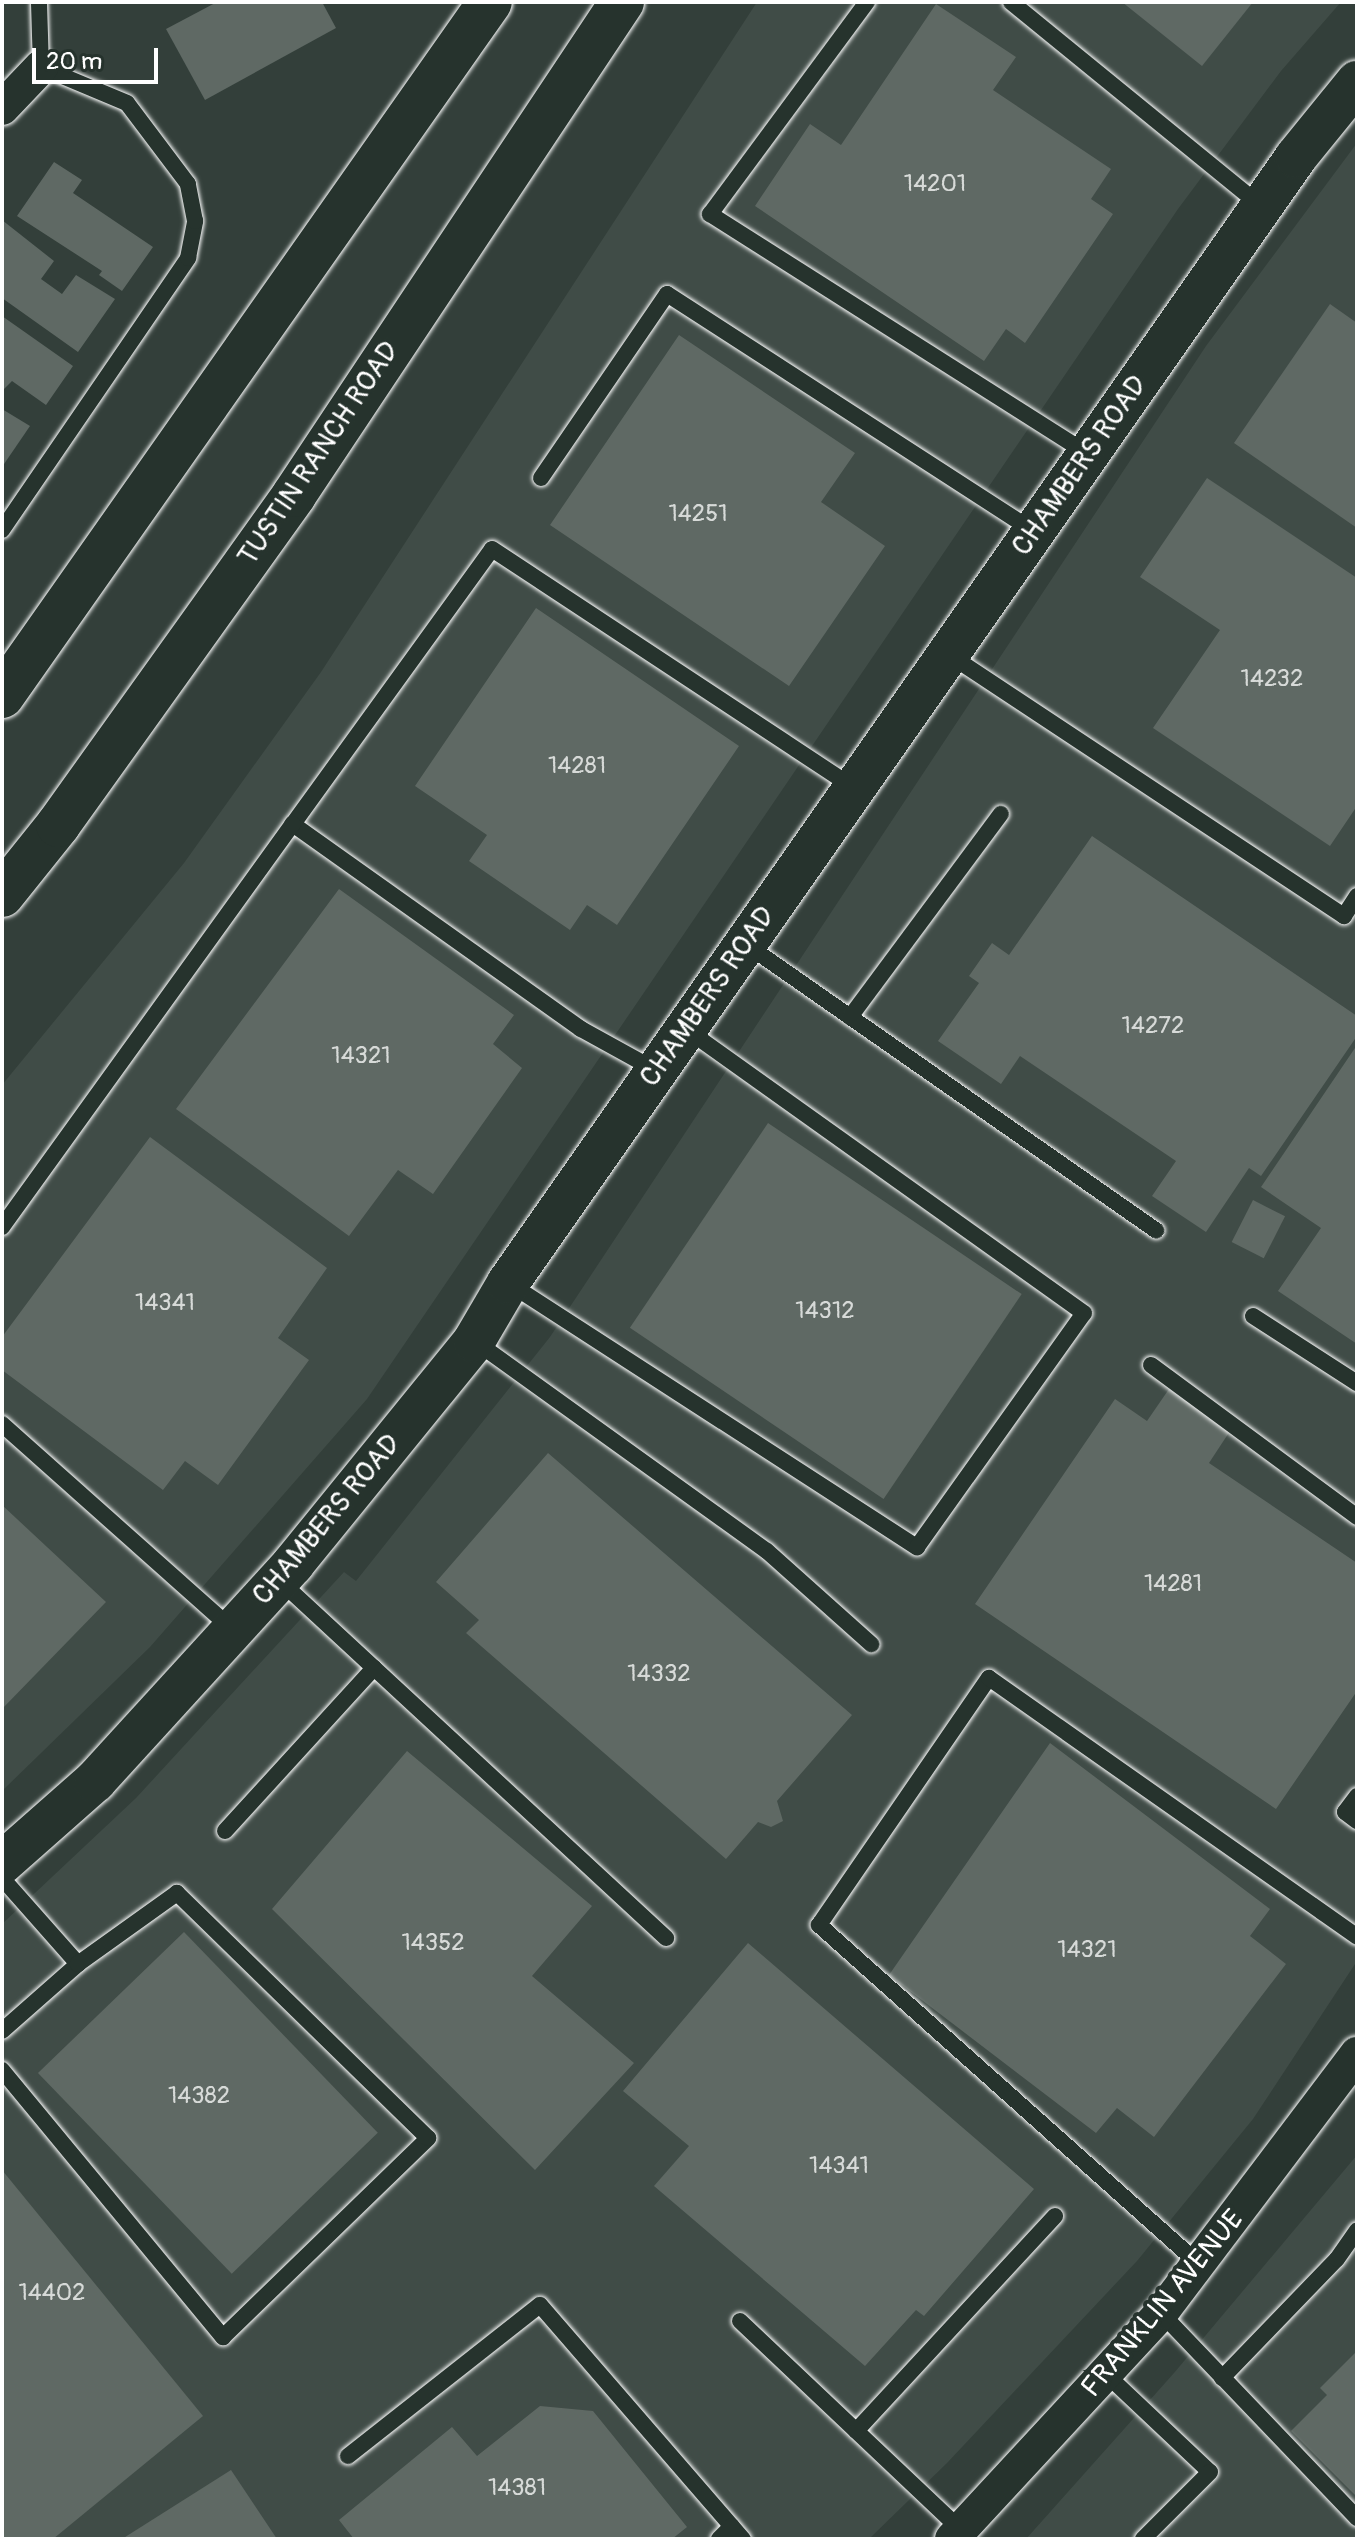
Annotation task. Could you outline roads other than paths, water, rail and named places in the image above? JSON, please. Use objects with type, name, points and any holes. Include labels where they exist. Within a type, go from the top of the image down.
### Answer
[{"type":"main road","points":[[2,696],[490,2]]},
{"type":"main road","name":"TUSTIN RANCH ROAD","points":[[2,895],[294,495],[622,2]]},
{"type":"street","points":[[2,108],[41,67]]},
{"type":"street","name":"CHAMBERS ROAD","points":[[2,1863],[95,1781],[233,1630],[278,1580],[474,1341],[508,1283],[1262,206],[1354,92]]},
{"type":"street","name":"FRANKLIN AVENUE","points":[[956,2534],[1107,2375],[1161,2313],[1357,2054]]},
{"type":"lane","points":[[2,530],[188,258],[195,221],[188,184],[127,103],[41,67],[39,2]]},
{"type":"lane","points":[[867,2],[710,214],[1088,454]]},
{"type":"lane","points":[[1011,2],[1262,206]]},
{"type":"lane","points":[[541,478],[667,294],[1034,532]]},
{"type":"lane","points":[[2,1227],[492,549],[855,788]]},
{"type":"lane","points":[[948,654],[1344,916],[1357,896]]},
{"type":"lane","points":[[850,1017],[1001,814]]},
{"type":"lane","points":[[293,824],[581,1029],[657,1071]]},
{"type":"lane","points":[[745,944],[1156,1230]]},
{"type":"lane","points":[[508,1283],[917,1547],[1084,1313],[686,1029]]},
{"type":"lane","points":[[1253,1316],[1357,1383]]},
{"type":"lane","points":[[474,1341],[767,1551],[871,1644]]},
{"type":"lane","points":[[1151,1365],[1357,1517]]},
{"type":"lane","points":[[2,1424],[233,1630]]},
{"type":"lane","points":[[278,1580],[666,1938]]},
{"type":"lane","points":[[225,1831],[374,1668]]},
{"type":"lane","points":[[1200,2265],[819,1925],[989,1678],[1357,1937]]},
{"type":"lane","points":[[1357,1796],[1345,1812],[1357,1821]]},
{"type":"lane","points":[[2,1878],[78,1964]]},
{"type":"lane","points":[[2,2031],[78,1964],[177,1893],[428,2138],[223,2337],[2,2070]]},
{"type":"lane","points":[[856,2431],[1055,2216]]},
{"type":"lane","points":[[1222,2378],[1337,2259],[1357,2230]]},
{"type":"lane","points":[[348,2456],[540,2305],[738,2533],[719,2539]]},
{"type":"lane","points":[[1161,2313],[1357,2518]]},
{"type":"lane","points":[[740,2321],[856,2431],[956,2534]]},
{"type":"lane","points":[[1107,2375],[1210,2472],[1143,2539]]}]
